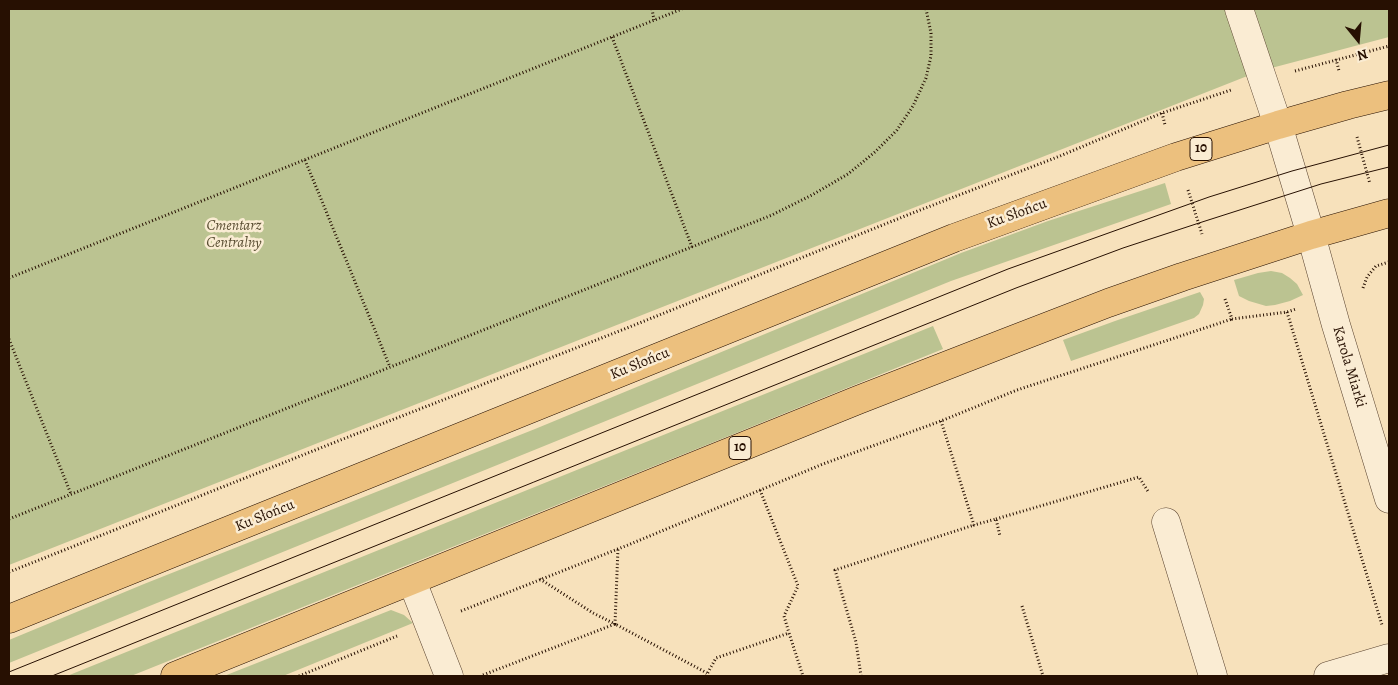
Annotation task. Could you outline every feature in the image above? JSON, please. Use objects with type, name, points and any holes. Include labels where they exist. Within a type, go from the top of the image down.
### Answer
[{"type":"main road","name":"Ku Słońcu","points":[[9,619],[954,238],[1176,157],[1278,125],[1389,95]]},
{"type":"main road","name":"10","points":[[175,676],[858,400],[1007,342],[1145,290],[1311,235],[1389,213]]},
{"type":"street","points":[[1239,9],[1278,125],[1311,235]]},
{"type":"street","name":"Karola Miarki","points":[[1311,235],[1336,325],[1389,499]]},
{"type":"street","points":[[1166,522],[1213,676]]},
{"type":"street","points":[[412,581],[449,676]]},
{"type":"street","points":[[1328,676],[1389,658]]},
{"type":"path","points":[[652,9],[654,20]]},
{"type":"path","points":[[9,278],[682,9]]},
{"type":"path","points":[[9,518],[772,215],[812,195],[848,174],[875,152],[897,130],[913,106],[926,78],[932,56],[931,33],[926,9]]},
{"type":"path","points":[[612,37],[692,247]]},
{"type":"path","points":[[9,572],[1060,156],[1162,113]]},
{"type":"path","points":[[1356,131],[1371,186]]},
{"type":"path","points":[[305,160],[390,367]]},
{"type":"path","points":[[1186,186],[1203,236]]},
{"type":"path","points":[[1357,291],[1362,289],[1367,277],[1376,266],[1389,262]]},
{"type":"path","points":[[1223,294],[1232,319]]},
{"type":"path","points":[[456,613],[823,464],[1017,390],[1232,319],[1287,312],[1300,308]]},
{"type":"path","points":[[1287,312],[1384,630]]},
{"type":"path","points":[[9,338],[71,494]]},
{"type":"path","points":[[940,420],[974,525]]},
{"type":"path","points":[[861,676],[856,642],[835,570],[974,525],[1140,477],[1166,522]]},
{"type":"path","points":[[760,490],[798,586],[784,616],[803,676]]},
{"type":"path","points":[[996,519],[1000,536]]},
{"type":"path","points":[[615,624],[618,548]]},
{"type":"path","points":[[540,579],[593,612],[706,675],[716,658],[789,633]]},
{"type":"path","points":[[1022,606],[1043,676]]},
{"type":"path","points":[[480,676],[615,624]]},
{"type":"path","points":[[298,676],[398,636]]},
{"type":"green space","name":"Cmentarz Centralny","points":[[9,9],[1389,9],[1389,37],[1260,71],[9,565]]},
{"type":"green space","points":[[1165,183],[1171,204],[951,281],[9,663],[9,640],[144,584],[535,429],[961,253],[1048,221]]},
{"type":"green space","points":[[1271,271],[1282,273],[1290,278],[1297,284],[1303,295],[1290,301],[1266,306],[1239,296],[1234,280]]},
{"type":"green space","points":[[1200,292],[1204,299],[1203,305],[1199,314],[1194,318],[1071,361],[1063,340]]},
{"type":"green space","points":[[933,326],[943,349],[704,446],[131,676],[67,676]]},
{"type":"green space","points":[[391,610],[404,615],[413,623],[283,676],[224,676]]},
{"type":"tram line","points":[[9,672],[1008,269],[1209,197],[1292,171],[1389,145]]},
{"type":"tram line","points":[[52,676],[1016,288],[1123,248],[1199,223],[1321,184],[1389,167]]}]
